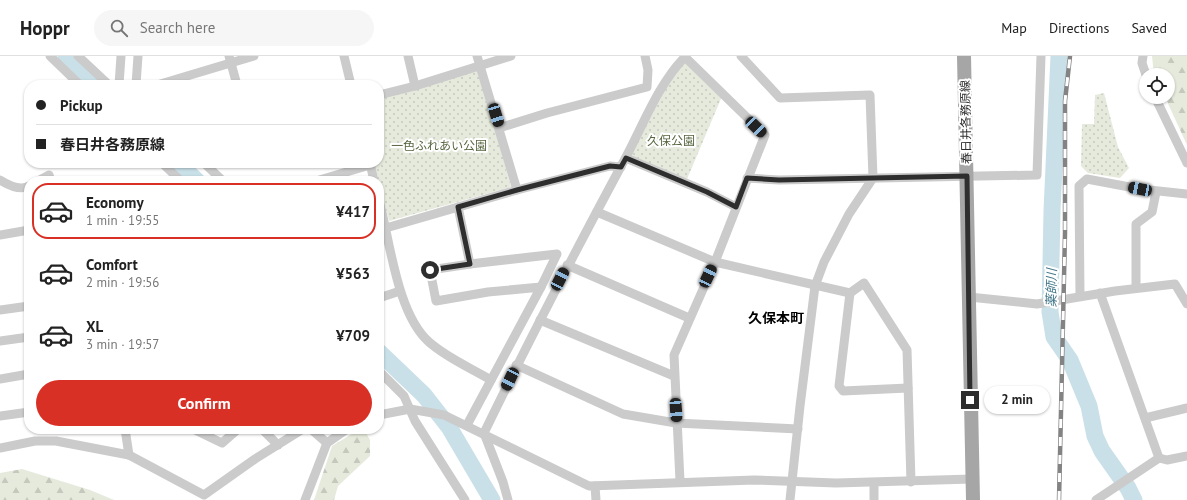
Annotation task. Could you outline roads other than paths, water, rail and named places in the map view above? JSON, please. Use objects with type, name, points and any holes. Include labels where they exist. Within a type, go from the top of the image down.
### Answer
[{"type":"main road","name":"春日井各務原線","points":[[964,56],[973,500]]},
{"type":"street","points":[[50,56],[75,80]]},
{"type":"street","points":[[78,56],[104,80]]},
{"type":"street","points":[[119,80],[121,56]]},
{"type":"street","points":[[136,80],[138,56]]},
{"type":"street","points":[[172,80],[230,60],[254,56]]},
{"type":"street","points":[[344,56],[350,80]]},
{"type":"street","points":[[408,56],[415,86]]},
{"type":"street","points":[[384,94],[415,86],[479,60],[511,56]]},
{"type":"street","points":[[499,128],[547,113],[647,87],[648,70],[645,56]]},
{"type":"street","points":[[508,500],[503,482],[484,433],[516,365],[567,266],[660,92],[677,64],[686,56],[765,135],[715,262],[689,318],[674,355],[676,423],[680,481]]},
{"type":"street","points":[[741,56],[780,98],[870,95],[873,178],[846,221],[824,262],[815,286],[790,500]]},
{"type":"street","points":[[747,178],[779,180],[1037,175],[1041,56]]},
{"type":"street","points":[[1143,56],[1142,63],[1144,68]]},
{"type":"street","points":[[230,60],[236,80]]},
{"type":"street","points":[[479,60],[517,190]]},
{"type":"street","points":[[1158,104],[1187,163]]},
{"type":"street","points":[[626,158],[707,192],[736,207]]},
{"type":"street","points":[[384,229],[517,190],[610,166],[621,167]]},
{"type":"street","points":[[167,168],[176,176]]},
{"type":"street","points":[[209,168],[218,176]]},
{"type":"street","points":[[332,176],[357,168]]},
{"type":"street","points":[[1080,296],[1079,186],[1087,179],[1156,192],[1187,194]]},
{"type":"street","points":[[0,180],[8,186],[24,188]]},
{"type":"street","points":[[1136,288],[1136,224],[1152,212],[1156,192]]},
{"type":"street","points":[[458,207],[470,264]]},
{"type":"street","points":[[596,212],[715,262],[850,293],[864,283],[907,350],[911,482]]},
{"type":"street","points":[[0,235],[24,231]]},
{"type":"street","points":[[384,233],[406,309],[415,325],[429,342],[491,380]]},
{"type":"street","points":[[467,425],[541,287],[557,254],[430,270],[436,301],[488,292],[541,287]]},
{"type":"street","points":[[567,266],[689,318]]},
{"type":"street","points":[[969,297],[1037,304],[1100,293],[1175,284],[1187,304]]},
{"type":"street","points":[[384,296],[400,291]]},
{"type":"street","points":[[850,293],[839,386],[843,391],[908,388]]},
{"type":"street","points":[[1100,293],[1159,458]]},
{"type":"street","points":[[0,310],[24,307]]},
{"type":"street","points":[[540,320],[674,376]]},
{"type":"street","points":[[0,341],[24,338]]},
{"type":"street","points":[[516,365],[623,414],[676,423],[798,429]]},
{"type":"street","points":[[0,379],[24,375]]},
{"type":"street","points":[[384,376],[404,396],[415,421],[465,500]]},
{"type":"street","points":[[384,414],[410,408],[444,414],[589,486],[680,481],[754,480],[874,483],[972,479]]},
{"type":"street","points":[[1145,418],[1187,408]]},
{"type":"street","points":[[0,416],[24,413]]},
{"type":"street","points":[[126,434],[129,455]]},
{"type":"street","points":[[203,434],[222,443],[232,434]]},
{"type":"street","points":[[267,434],[278,444]]},
{"type":"street","points":[[0,448],[34,441],[56,441],[129,455],[204,495],[295,434]]},
{"type":"street","points":[[317,434],[327,443]]},
{"type":"street","points":[[305,500],[327,443],[340,434]]},
{"type":"street","points":[[1096,500],[1159,458],[1167,460],[1187,456]]},
{"type":"street","points":[[874,483],[874,500]]},
{"type":"street","points":[[595,486],[596,500]]},
{"type":"waterway","points":[[66,56],[91,80]]},
{"type":"waterway","name":"薬師川","points":[[1059,56],[1052,211],[1050,312],[1054,337],[1070,360],[1089,406],[1095,436],[1102,451],[1128,488],[1134,500]]},
{"type":"waterway","points":[[183,168],[192,176]]},
{"type":"waterway","points":[[384,357],[424,395],[449,427],[492,500]]},
{"type":"railway","points":[[1059,500],[1065,233],[1065,101],[1070,56]]},
{"type":"district","name":"久保本町","points":[[776,318]]},
{"type":"park label","name":"久保公園","points":[[671,141]]},
{"type":"park label","name":"一色ふれあい公園","points":[[439,146]]}]
